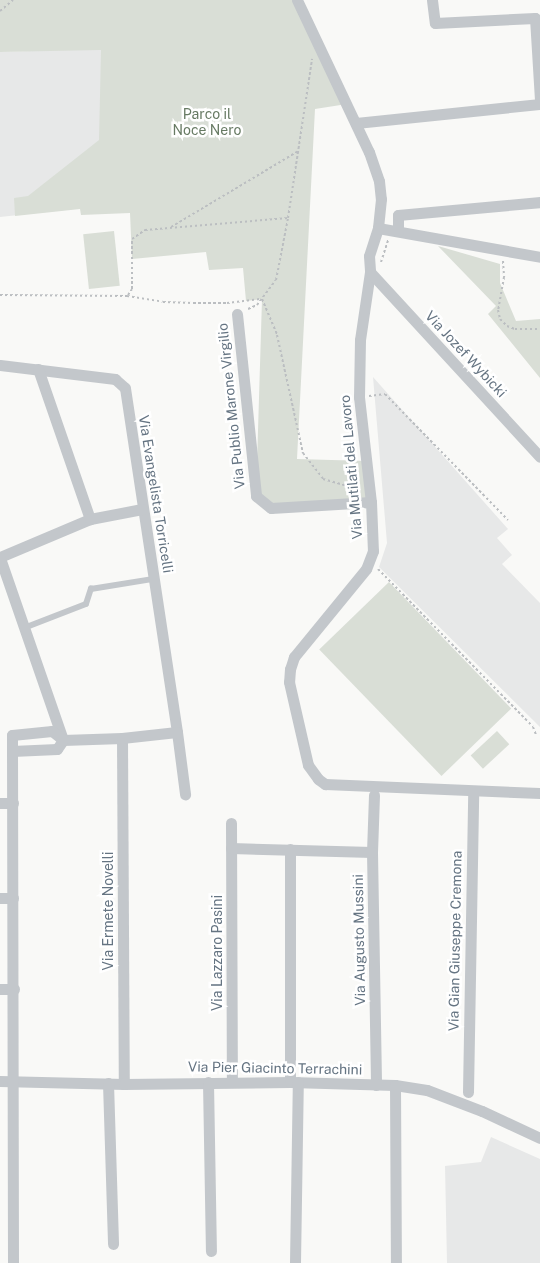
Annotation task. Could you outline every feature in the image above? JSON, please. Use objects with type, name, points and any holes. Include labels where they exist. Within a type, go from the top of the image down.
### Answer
[{"type":"street","name":"Via Mutilati del Lavoro","points":[[297,0],[356,123],[378,181],[381,212],[378,228],[370,250],[375,269],[360,340],[359,397],[371,502],[373,551],[371,562]]},
{"type":"street","points":[[432,0],[435,23],[535,18],[540,99]]},
{"type":"street","points":[[356,123],[540,104]]},
{"type":"street","points":[[394,231],[398,216],[540,202]]},
{"type":"street","points":[[378,228],[540,257]]},
{"type":"street","name":"Via Jozef Wybicki","points":[[375,269],[540,457]]},
{"type":"street","name":"Via Publio Marone Virgilio","points":[[237,314],[256,496],[271,508],[371,502]]},
{"type":"street","name":"Via Evangelista Torricelli","points":[[0,365],[115,379],[125,388],[177,732],[184,794]]},
{"type":"street","points":[[38,369],[90,519]]},
{"type":"street","points":[[63,740],[0,557],[90,519],[142,509]]},
{"type":"street","points":[[371,562],[294,657],[290,669],[289,682],[308,765],[318,779],[325,784],[540,793]]},
{"type":"street","points":[[12,1263],[14,989],[12,735],[52,731],[63,740],[122,738],[177,732]]},
{"type":"street","name":"Via Ermete Novelli","points":[[122,738],[124,1084]]},
{"type":"street","points":[[12,751],[57,749],[63,740]]},
{"type":"street","name":"Via Gian Giuseppe Cremona","points":[[468,1092],[473,791]]},
{"type":"street","name":"Via Augusto Mussini","points":[[374,796],[372,852],[376,1084]]},
{"type":"street","points":[[0,803],[13,803]]},
{"type":"street","name":"Via Lazzaro Pasini","points":[[231,823],[232,1082]]},
{"type":"street","points":[[232,848],[372,852]]},
{"type":"street","points":[[290,849],[295,1263]]},
{"type":"street","points":[[0,898],[13,898]]},
{"type":"street","points":[[0,989],[14,989]]},
{"type":"street","name":"Via Pier Giacinto Terrachini","points":[[0,1081],[124,1084],[294,1082],[395,1086],[426,1090],[482,1111],[540,1138]]},
{"type":"street","points":[[208,1082],[211,1251]]},
{"type":"street","points":[[108,1083],[113,1244]]},
{"type":"street","points":[[395,1086],[396,1263]]},
{"type":"lane","points":[[24,628],[86,604],[91,589],[153,579]]},
{"type":"path","points":[[0,11],[13,0]]},
{"type":"path","points":[[237,314],[257,306],[276,280],[288,218],[312,59]]},
{"type":"path","points":[[169,228],[297,152]]},
{"type":"path","points":[[127,296],[132,289],[132,239],[145,230],[288,218]]},
{"type":"path","points":[[375,269],[394,231]]},
{"type":"path","points":[[502,251],[504,277],[499,298],[500,318],[507,326],[515,329],[540,329]]},
{"type":"path","points":[[0,295],[127,296],[163,302],[192,304],[262,299]]},
{"type":"path","points":[[262,299],[277,335],[303,453],[322,478],[354,488],[371,502]]},
{"type":"path","points":[[359,397],[385,394],[508,520]]},
{"type":"path","points":[[371,562],[533,727],[536,735]]},
{"type":"shaded area","points":[[128,0],[111,205],[0,217],[0,52],[120,48]]},
{"type":"shaded area","points":[[373,377],[508,529],[497,538],[512,555],[502,564],[540,603],[540,727],[379,567],[387,543]]},
{"type":"shaded area","points":[[491,1137],[540,1159],[540,1263],[447,1263],[445,1166],[481,1162]]},
{"type":"green space","name":"Parco il Noce Nero","points":[[0,0],[297,0],[347,104],[315,109],[297,459],[366,461],[371,502],[271,508],[256,496],[262,299],[246,301],[243,268],[209,270],[206,252],[132,259],[130,213],[81,215],[80,209],[15,216],[14,198],[28,196],[99,140],[101,50],[0,52]]},
{"type":"green space","points":[[114,231],[120,286],[89,289],[83,234]]},
{"type":"green space","points":[[438,246],[500,264],[500,283],[516,321],[540,319],[540,378],[488,314],[496,306]]},
{"type":"green space","points":[[389,582],[511,709],[441,776],[319,649]]},
{"type":"green space","points":[[497,731],[509,744],[483,769],[471,756]]}]
